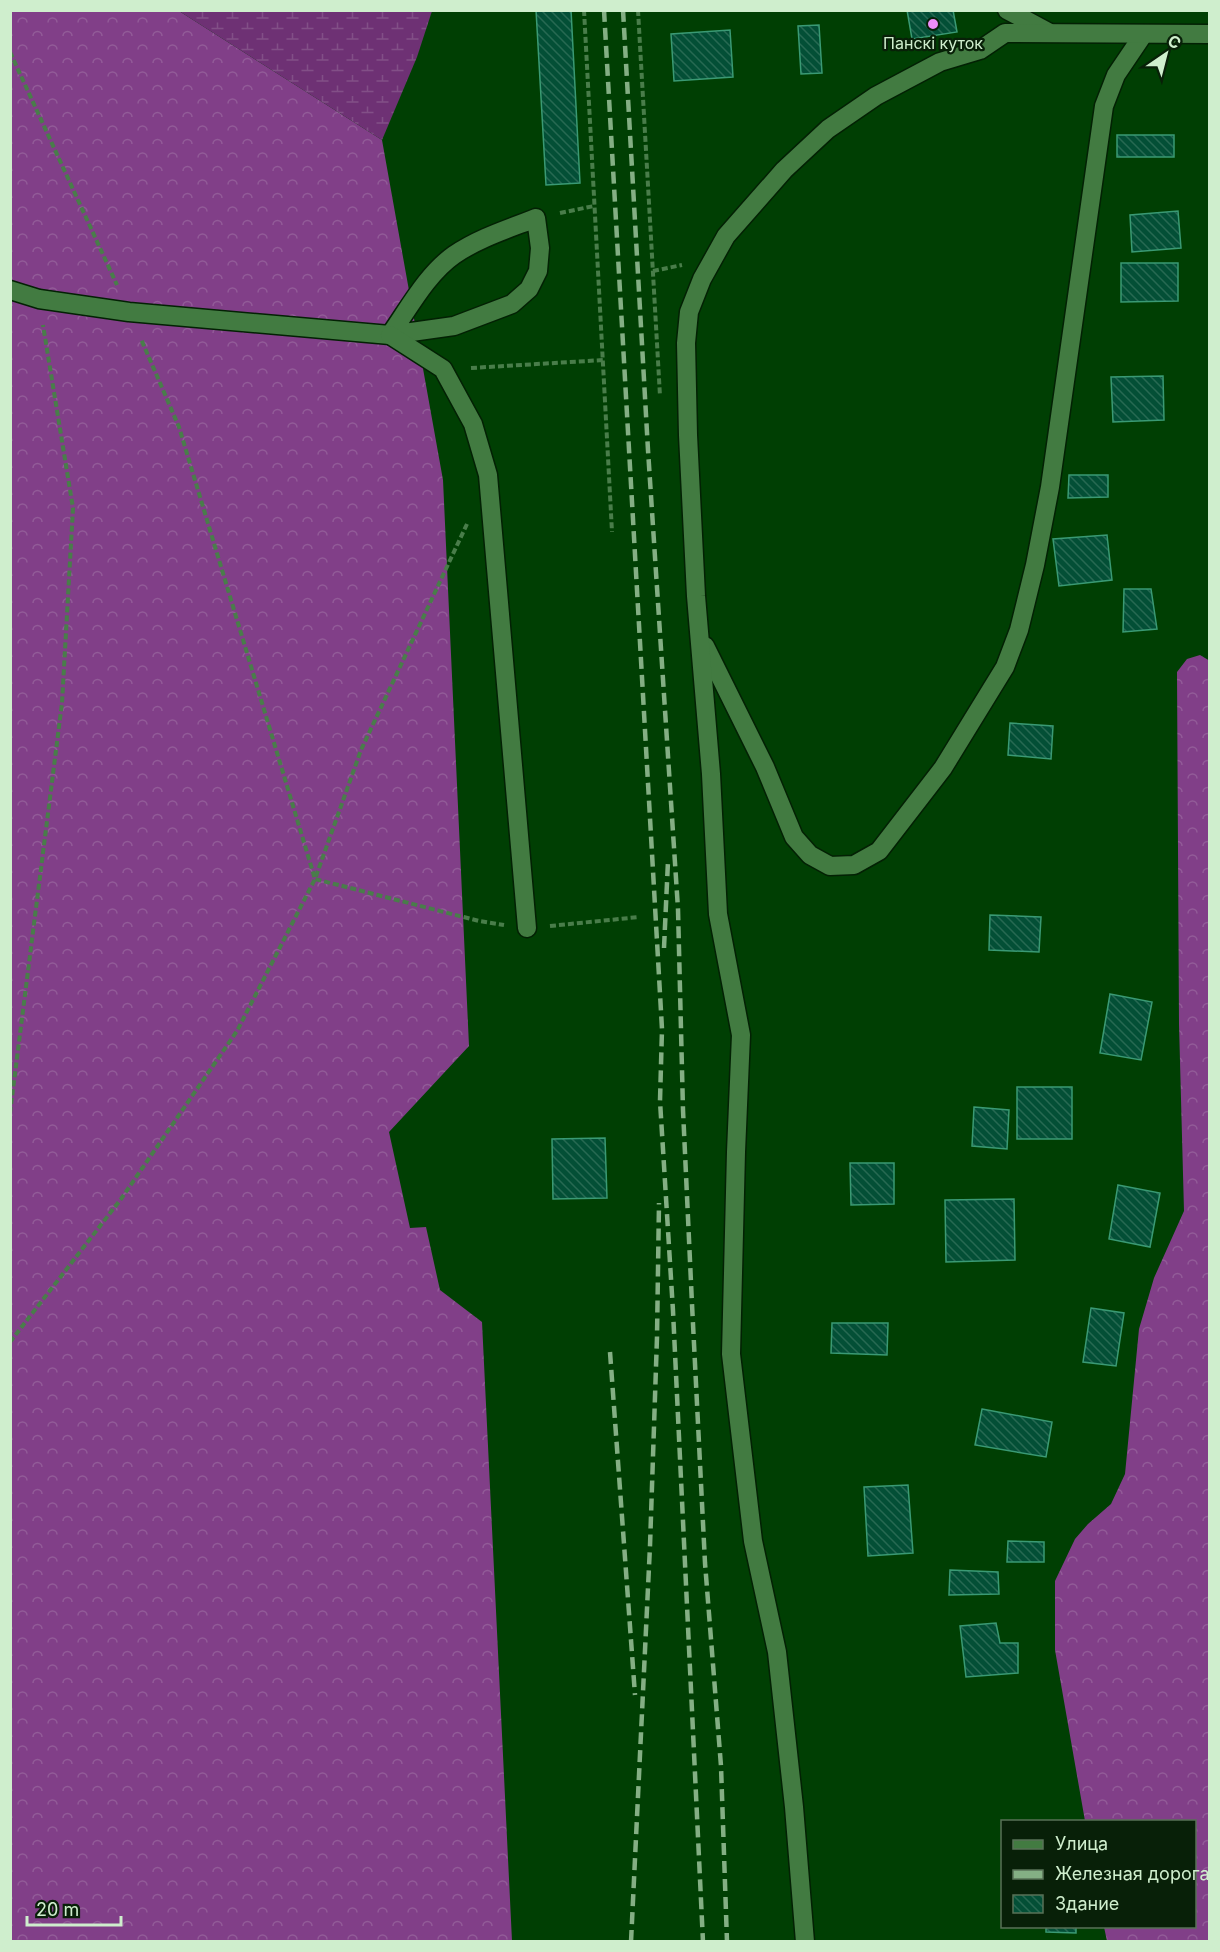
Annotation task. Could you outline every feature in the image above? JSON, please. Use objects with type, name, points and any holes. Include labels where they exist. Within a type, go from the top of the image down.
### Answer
[{"type":"street","points":[[1006,10],[1052,34]]},
{"type":"street","points":[[805,1941],[794,1807],[777,1652],[753,1541],[731,1354],[741,1035],[718,914],[688,435],[686,342],[689,312],[702,279],[726,236],[784,170],[828,129],[876,96],[940,62],[980,50],[1005,33],[1209,34]]},
{"type":"street","points":[[700,636],[765,767],[794,837],[810,855],[830,866],[854,865],[879,851],[943,768],[1005,668],[1019,630],[1035,565],[1050,487],[1104,106],[1116,75],[1143,35]]},
{"type":"street","points":[[10,290],[39,299],[129,312],[390,335],[454,326],[512,304],[529,289],[538,272],[540,248],[536,218],[488,236],[454,255],[428,282],[390,335]]},
{"type":"street","points":[[390,335],[443,369],[473,424],[488,475],[527,928]]},
{"type":"path","points":[[584,10],[612,532]]},
{"type":"path","points":[[638,10],[660,404]]},
{"type":"path","points":[[10,52],[179,427],[315,879]]},
{"type":"path","points":[[536,218],[594,206]]},
{"type":"path","points":[[10,1113],[62,703],[73,508],[39,299]]},
{"type":"path","points":[[443,369],[604,360]]},
{"type":"path","points":[[10,1342],[121,1200],[237,1031],[315,879],[362,750],[431,605],[469,518]]},
{"type":"path","points":[[315,879],[479,921],[527,928],[639,917]]},
{"type":"green space","points":[[11,11],[179,11],[382,140],[443,480],[469,1046],[389,1132],[410,1228],[426,1227],[440,1290],[482,1322],[512,1941],[11,1942]]},
{"type":"green space","points":[[179,11],[432,11],[417,57],[382,140]]},
{"type":"green space","points":[[1200,655],[1210,661],[1209,1941],[1107,1941],[1104,1928],[1196,1928],[1196,1820],[1085,1820],[1055,1650],[1055,1581],[1075,1539],[1111,1504],[1125,1474],[1139,1329],[1154,1278],[1184,1211],[1179,1024],[1177,672],[1187,659]]},
{"type":"building","points":[[536,10],[571,10],[580,183],[546,185]]},
{"type":"building","name":"Панскі куток","points":[[907,10],[953,10],[957,32],[912,39]]},
{"type":"building","points":[[819,25],[822,73],[801,74],[798,26]]},
{"type":"building","points":[[730,30],[733,77],[674,81],[671,34]]},
{"type":"building","points":[[1117,135],[1174,135],[1174,157],[1117,157]]},
{"type":"building","points":[[1178,211],[1181,248],[1132,252],[1130,215]]},
{"type":"building","points":[[1121,263],[1178,263],[1178,301],[1121,302]]},
{"type":"building","points":[[1163,376],[1164,420],[1113,422],[1111,377]]},
{"type":"building","points":[[1069,475],[1108,475],[1108,497],[1068,498]]},
{"type":"building","points":[[1107,535],[1112,580],[1059,586],[1053,539]]},
{"type":"building","points":[[1124,589],[1151,589],[1157,629],[1123,632]]},
{"type":"building","points":[[1010,723],[1053,726],[1051,759],[1008,755]]},
{"type":"building","points":[[990,915],[1041,917],[1039,952],[989,950]]},
{"type":"building","points":[[1110,994],[1152,1002],[1141,1060],[1100,1053]]},
{"type":"building","points":[[1017,1087],[1072,1087],[1072,1139],[1017,1139]]},
{"type":"building","points":[[974,1107],[1009,1110],[1007,1149],[972,1146]]},
{"type":"building","points":[[605,1138],[607,1198],[553,1199],[552,1139]]},
{"type":"building","points":[[850,1163],[894,1163],[894,1204],[851,1205]]},
{"type":"building","points":[[1118,1185],[1160,1193],[1150,1247],[1109,1239]]},
{"type":"building","points":[[1014,1199],[1015,1260],[946,1262],[945,1200]]},
{"type":"building","points":[[1091,1308],[1124,1313],[1116,1366],[1083,1362]]},
{"type":"building","points":[[832,1323],[888,1323],[887,1355],[831,1353]]},
{"type":"building","points":[[982,1409],[1052,1422],[1046,1457],[975,1445]]},
{"type":"building","points":[[908,1485],[913,1553],[868,1556],[864,1487]]},
{"type":"building","points":[[1008,1541],[1044,1542],[1044,1562],[1007,1562]]},
{"type":"building","points":[[950,1570],[998,1572],[999,1594],[949,1595]]},
{"type":"building","points":[[996,1623],[1000,1643],[1018,1643],[1018,1673],[966,1677],[960,1626]]},
{"type":"building","points":[[1046,1928],[1076,1928],[1076,1933],[1046,1932]]},
{"type":"railway","points":[[604,10],[662,1029],[660,1101],[673,1311],[703,1942]]},
{"type":"railway","points":[[623,10],[648,450],[678,909],[683,1110],[692,1304],[705,1563],[721,1766],[727,1942]]},
{"type":"railway","points":[[664,948],[668,861]]},
{"type":"railway","points":[[631,1942],[650,1546],[659,1203]]},
{"type":"railway","points":[[610,1352],[635,1695]]},
{"type":"place","name":"Панскі куток","points":[[933,24]]}]
